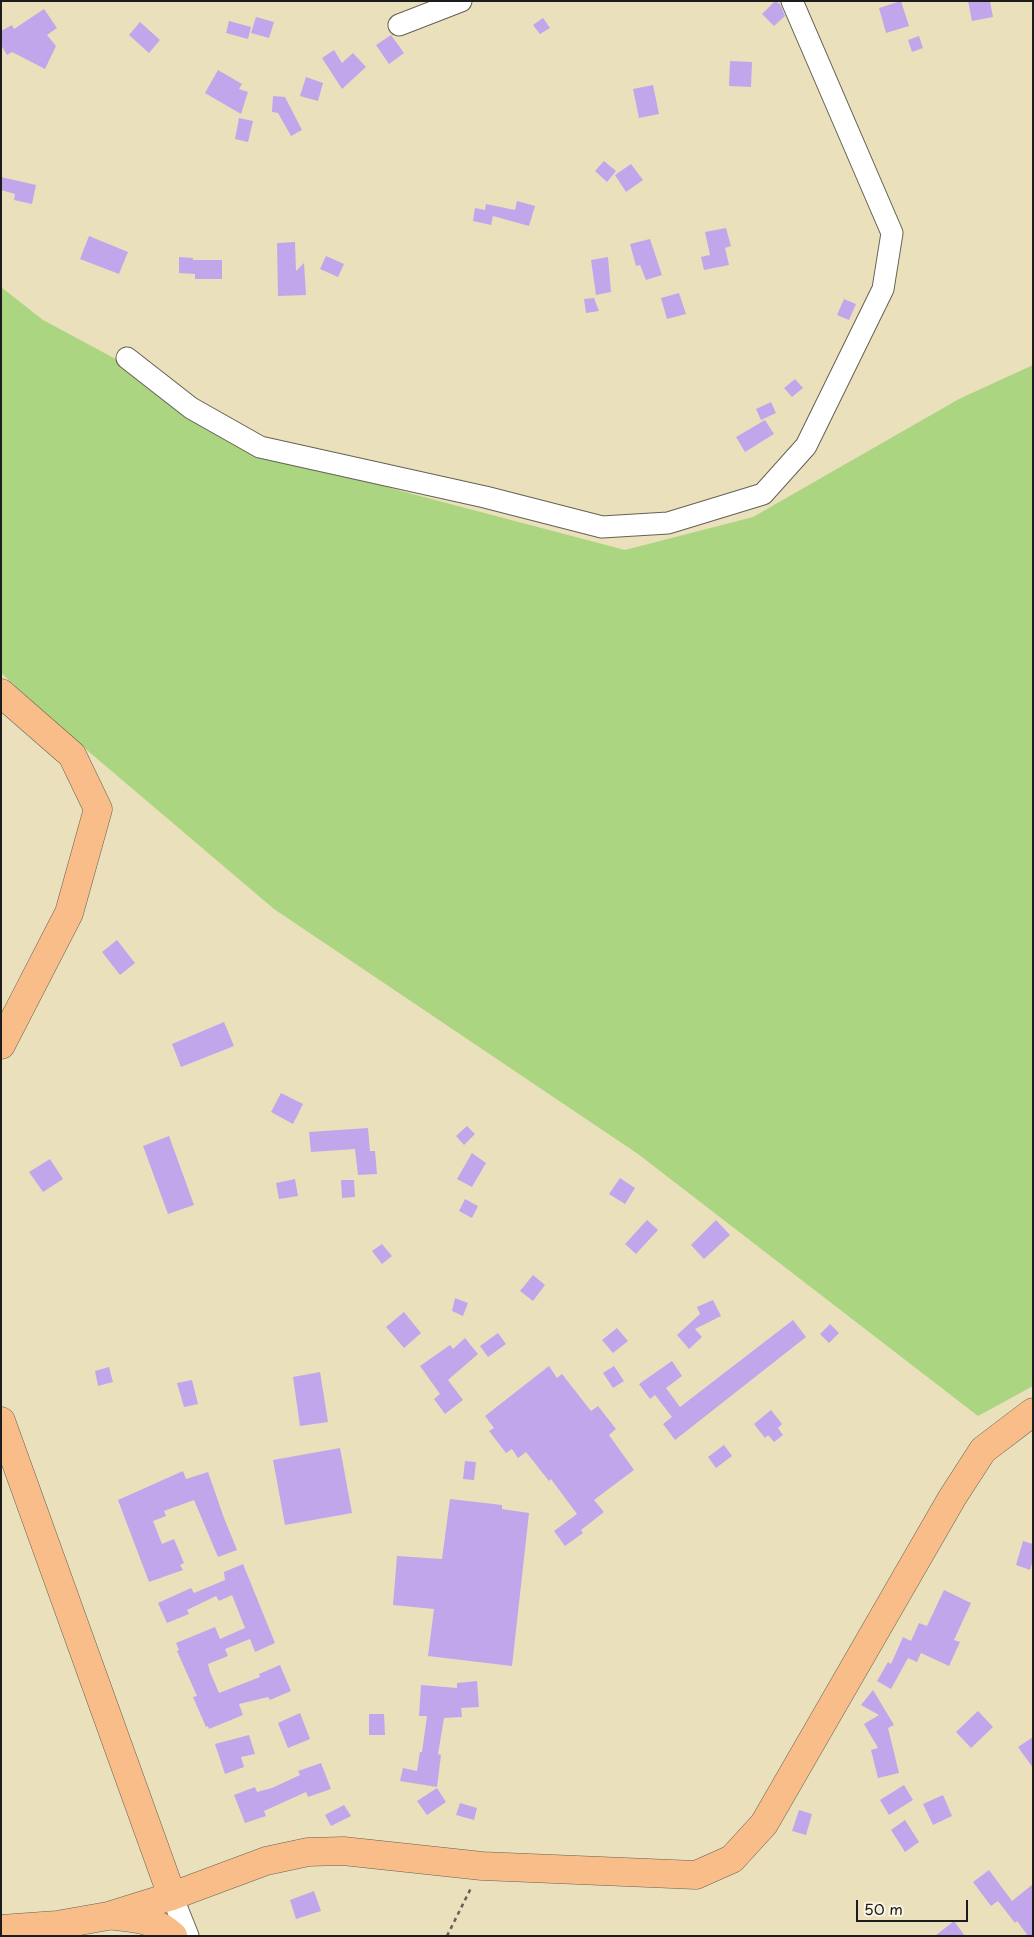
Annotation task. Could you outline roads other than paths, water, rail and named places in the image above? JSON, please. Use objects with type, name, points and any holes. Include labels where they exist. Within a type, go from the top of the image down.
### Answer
[{"type":"main road","points":[[1,693],[72,755],[98,809],[69,913],[1,1045]]},
{"type":"main road","points":[[1,1929],[57,1925],[108,1916],[172,1896],[266,1861],[308,1852],[343,1851],[482,1866],[696,1875],[732,1859],[764,1824],[947,1507],[983,1450],[1033,1412]]},
{"type":"main road","points":[[1,1421],[172,1896]]},
{"type":"main road","points":[[108,1916],[141,1918],[164,1928],[173,1936]]},
{"type":"street","points":[[399,25],[461,1]]},
{"type":"street","points":[[127,358],[190,408],[260,447],[485,497],[602,527],[668,522],[763,494],[806,446],[883,289],[892,233],[792,1]]},
{"type":"street","points":[[172,1896],[188,1936]]}]
